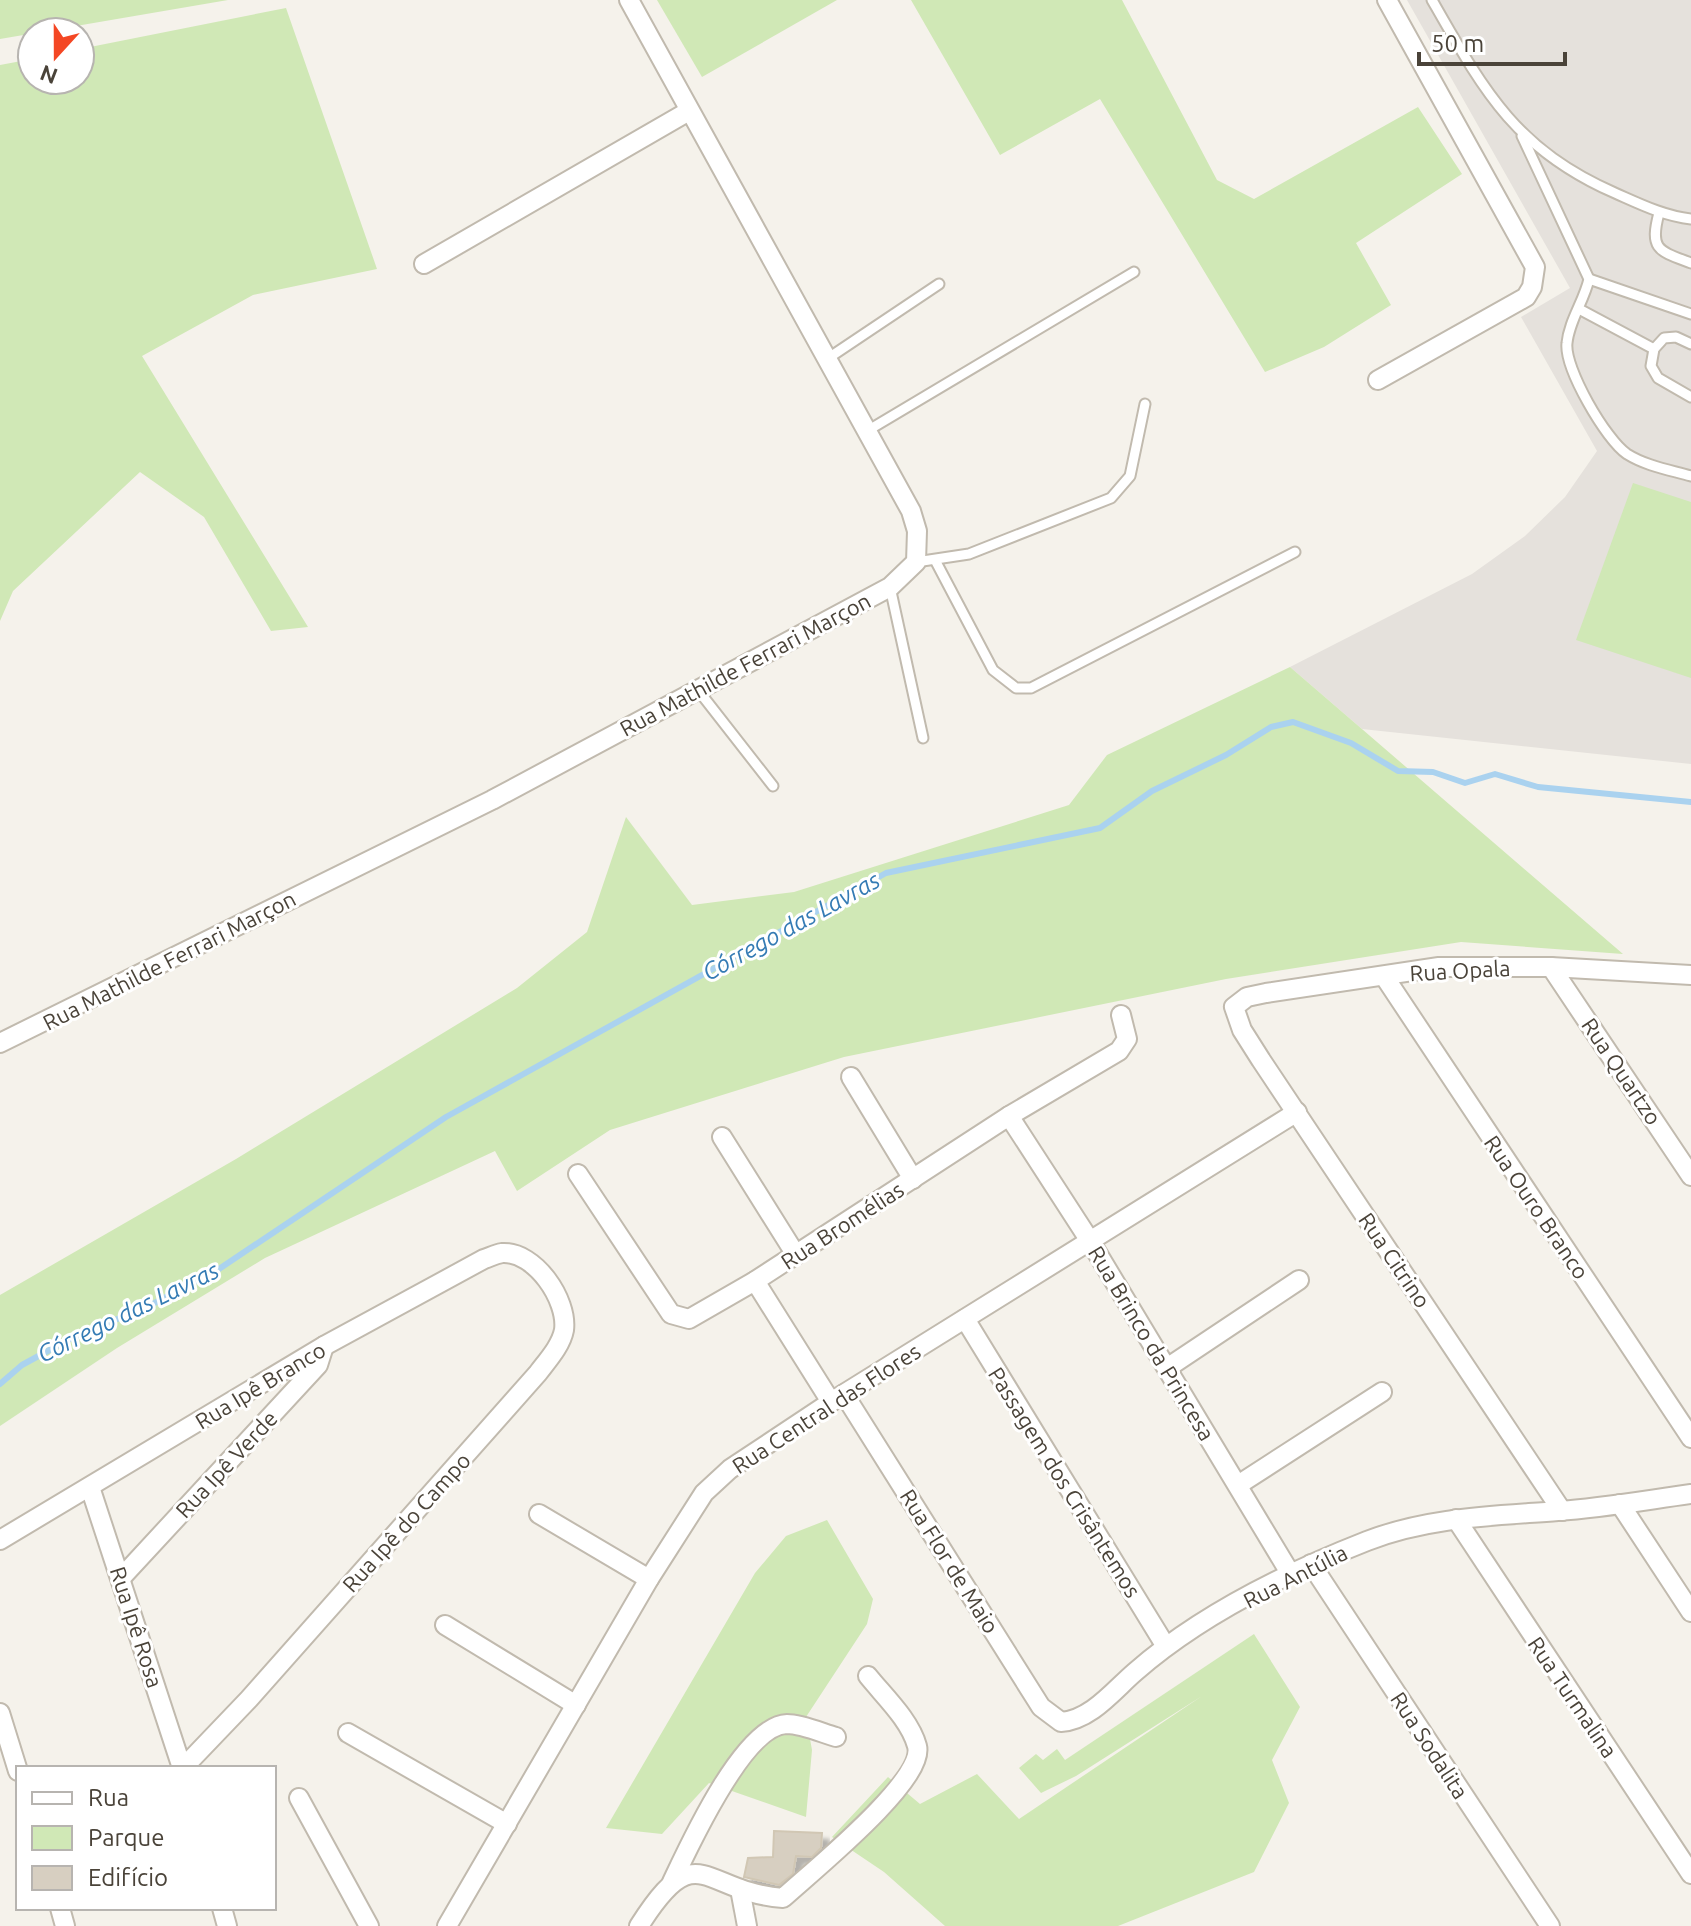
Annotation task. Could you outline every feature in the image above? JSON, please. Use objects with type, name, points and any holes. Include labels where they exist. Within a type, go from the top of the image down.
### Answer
[{"type":"street","points":[[629,0],[911,511],[926,561]]},
{"type":"street","points":[[1378,380],[1526,297],[1532,287],[1535,267],[1387,0]]},
{"type":"street","points":[[424,264],[689,111]]},
{"type":"street","name":"Rua Mathilde Ferrari Marçon","points":[[0,1043],[492,800],[890,587],[926,561]]},
{"type":"street","name":"Rua Opala","points":[[1234,1007],[1247,997],[1439,967],[1551,967],[1691,975]]},
{"type":"street","name":"Rua Quartzo","points":[[1551,967],[1691,1176]]},
{"type":"street","name":"Rua Ouro Branco","points":[[1384,976],[1691,1438]]},
{"type":"street","name":"Rua Citrino","points":[[1234,1007],[1254,1050],[1562,1511]]},
{"type":"street","name":"Rua Bromélias","points":[[578,1174],[671,1314],[680,1318],[699,1316],[1009,1116],[1119,1051],[1127,1039],[1121,1015]]},
{"type":"street","points":[[851,1077],[913,1179]]},
{"type":"street","name":"Rua Central das Flores","points":[[447,1926],[649,1579],[704,1493],[730,1469],[838,1398],[1297,1112]]},
{"type":"street","name":"Rua Brinco da Princesa","points":[[1009,1116],[1090,1241],[1290,1573]]},
{"type":"street","points":[[722,1137],[796,1255]]},
{"type":"street","name":"Rua Ipê Branco","points":[[0,1540],[324,1346],[484,1259],[500,1253],[528,1260]]},
{"type":"street","name":"Rua Ipê do Campo","points":[[185,1766],[270,1676],[538,1373],[556,1347],[564,1322],[560,1302],[528,1260]]},
{"type":"street","points":[[1167,1368],[1299,1280]]},
{"type":"street","name":"Rua Flor de Maio","points":[[755,1281],[838,1398],[1041,1707],[1061,1722]]},
{"type":"street","name":"Passagem dos Crisântemos","points":[[965,1319],[1165,1645]]},
{"type":"street","name":"Rua Ipê Verde","points":[[121,1578],[318,1365],[324,1346]]},
{"type":"street","points":[[1238,1485],[1382,1392]]},
{"type":"street","name":"Rua Ipê Rosa","points":[[90,1487],[182,1766]]},
{"type":"street","name":"Rua Antúlia","points":[[1061,1722],[1094,1708],[1165,1645],[1290,1573],[1396,1531],[1456,1519],[1562,1511],[1691,1494]]},
{"type":"street","points":[[1620,1504],[1691,1612]]},
{"type":"street","points":[[539,1514],[649,1579]]},
{"type":"street","name":"Rua Turmalina","points":[[1456,1519],[1691,1874]]},
{"type":"street","name":"Rua Sodalita","points":[[1311,1564],[1550,1926]]},
{"type":"street","points":[[445,1625],[576,1705]]},
{"type":"street","points":[[639,1926],[659,1893],[672,1882],[692,1873],[757,1895],[783,1898],[883,1807],[915,1767],[918,1748],[908,1726],[868,1676]]},
{"type":"street","points":[[0,1713],[16,1766]]},
{"type":"street","points":[[672,1882],[708,1804],[764,1733],[787,1724],[836,1737]]},
{"type":"street","points":[[348,1733],[507,1824]]},
{"type":"street","points":[[299,1798],[369,1926]]},
{"type":"street","points":[[740,1889],[747,1926]]},
{"type":"lane","points":[[1432,0],[1481,86],[1522,136],[1589,279],[1567,338],[1567,361],[1613,442],[1637,460],[1691,476]]},
{"type":"lane","points":[[1522,136],[1595,184],[1659,213],[1691,219]]},
{"type":"lane","points":[[1659,213],[1654,232],[1656,245],[1663,252],[1691,263]]},
{"type":"lane","points":[[867,431],[1134,272]]},
{"type":"lane","points":[[1589,279],[1691,314]]},
{"type":"lane","points":[[827,359],[939,284]]},
{"type":"lane","points":[[1579,309],[1654,349]]},
{"type":"lane","points":[[1691,344],[1676,337],[1664,338],[1654,349],[1651,366],[1658,378],[1691,397]]},
{"type":"lane","points":[[1145,404],[1130,476],[1111,498],[969,554],[926,561],[993,670],[1016,688],[1031,688],[1295,552]]},
{"type":"lane","points":[[890,587],[923,738]]},
{"type":"lane","points":[[698,690],[773,786]]},
{"type":"shaded area","points":[[1407,0],[1691,0],[1691,764],[1362,729],[1290,667],[1472,574],[1525,536],[1565,497],[1597,451],[1521,317],[1570,288]]},
{"type":"green space","points":[[0,0],[228,0],[96,23],[96,16],[16,16],[16,36],[0,39]]},
{"type":"green space","points":[[657,0],[837,0],[702,77]]},
{"type":"green space","points":[[911,0],[1122,0],[1217,180],[1254,199],[1418,107],[1462,174],[1356,243],[1391,305],[1324,347],[1265,372],[1100,99],[1000,155]]},
{"type":"green space","points":[[286,8],[377,269],[253,295],[142,356],[308,627],[271,631],[204,517],[140,472],[13,591],[0,621],[0,65],[16,62],[16,96],[96,96],[96,46]]},
{"type":"green space","points":[[1633,483],[1691,502],[1691,678],[1576,640]]},
{"type":"green space","points":[[1290,667],[1623,954],[1461,942],[1226,979],[844,1057],[610,1130],[517,1191],[495,1151],[265,1258],[117,1348],[0,1426],[0,1295],[236,1159],[517,988],[587,932],[626,817],[692,905],[794,892],[1069,805],[1107,755]]},
{"type":"green space","points":[[827,1520],[873,1599],[867,1624],[806,1717],[812,1750],[806,1817],[709,1783],[662,1834],[606,1828],[755,1573],[786,1536]]},
{"type":"green space","points":[[1254,1634],[1300,1707],[1272,1760],[1289,1803],[1254,1872],[1118,1926],[945,1926],[884,1872],[832,1837],[888,1777],[920,1804],[977,1774],[1019,1819],[1202,1696],[1076,1776],[1041,1793],[1019,1768],[1036,1754],[1043,1760],[1057,1749],[1065,1760]]},
{"type":"building","points":[[774,1831],[822,1833],[821,1848],[812,1857],[796,1856],[793,1874],[779,1885],[744,1877],[748,1858],[773,1857]]},
{"type":"waterway","name":"Córrego das Lavras","points":[[0,1384],[22,1365],[75,1336],[147,1307],[219,1269],[446,1117],[886,873],[1100,828],[1152,791],[1226,755],[1271,727],[1293,722],[1351,743],[1398,771],[1433,772],[1465,783],[1495,774],[1538,787],[1691,802]]}]
